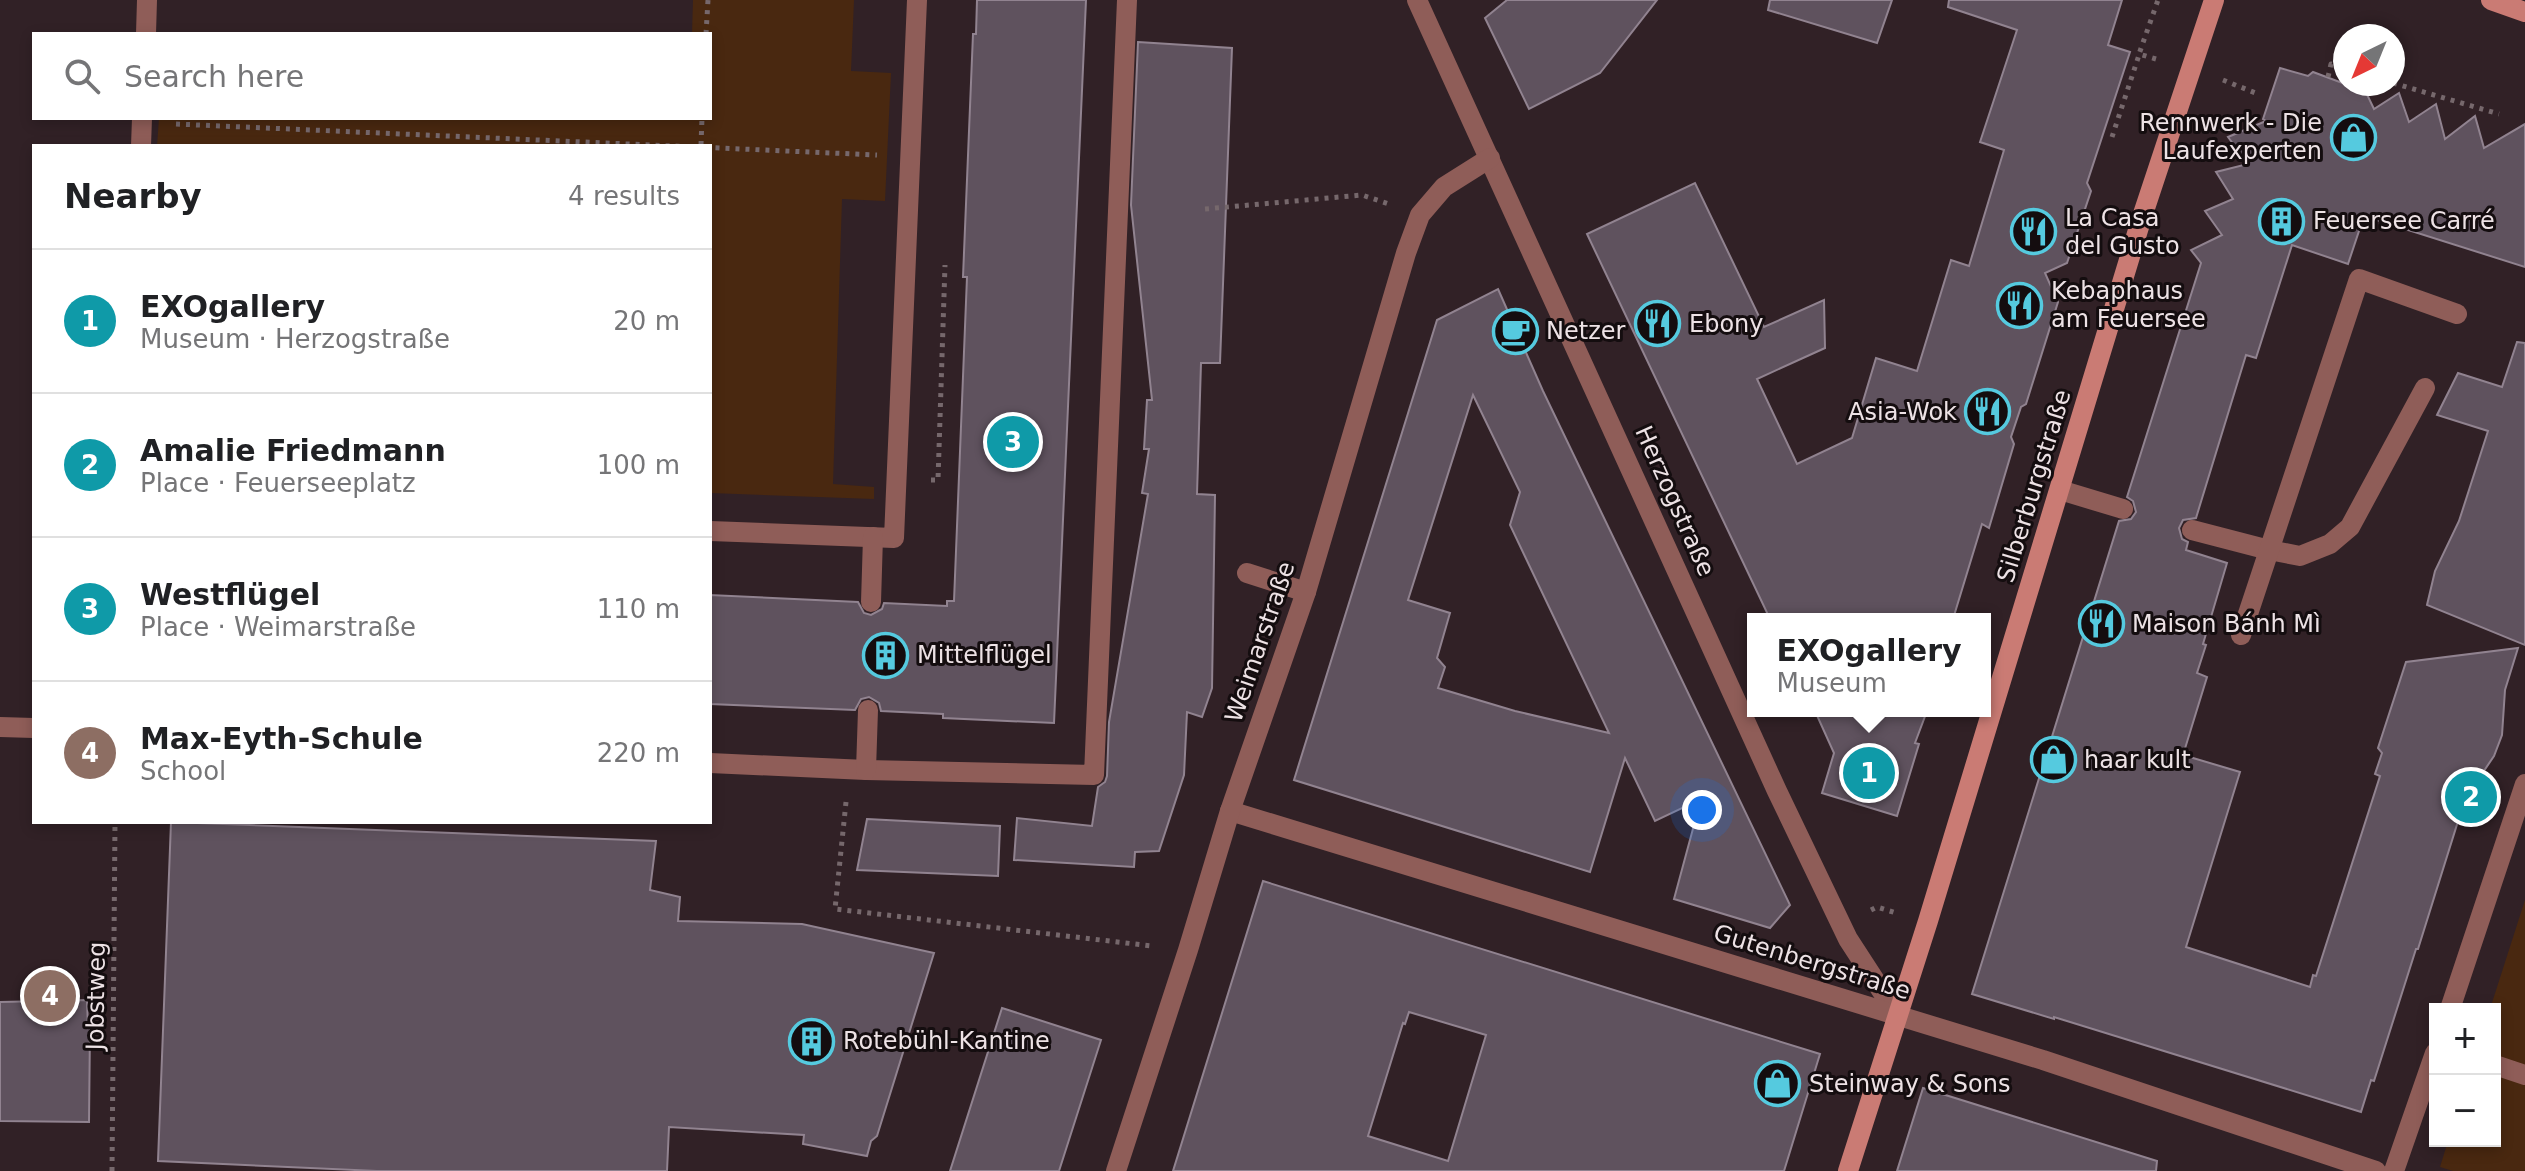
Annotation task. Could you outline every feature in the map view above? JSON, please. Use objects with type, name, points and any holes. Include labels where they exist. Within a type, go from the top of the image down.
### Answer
[{"type":"street","points":[[146,32],[147,0]]},
{"type":"street","points":[[712,531],[894,538],[917,0]]},
{"type":"street","points":[[712,763],[1094,775],[1127,0]]},
{"type":"street","name":"Herzogstraße","points":[[1417,0],[1777,791],[1848,939],[1898,1016]]},
{"type":"street","name":"Silberburgstraße","points":[[1991,714],[2142,217],[2214,0]]},
{"type":"street","points":[[2491,0],[2525,12]]},
{"type":"street","points":[[141,144],[142,120]]},
{"type":"street","name":"Weimarstraße","points":[[1116,1171],[1230,811],[1306,592],[1406,253],[1420,215],[1444,187],[1490,158]]},
{"type":"street","points":[[2241,635],[2359,279],[2457,314]]},
{"type":"street","points":[[2192,530],[2300,556],[2330,544],[2350,527],[2425,388]]},
{"type":"street","points":[[2060,490],[2123,509]]},
{"type":"street","points":[[871,602],[873,537]]},
{"type":"street","points":[[1247,573],[1306,592]]},
{"type":"street","points":[[866,770],[868,710]]},
{"type":"street","name":"Silberburgstraße","points":[[1848,1171],[1990,717]]},
{"type":"street","points":[[0,727],[32,728]]},
{"type":"street","points":[[2452,1003],[2525,784]]},
{"type":"street","name":"Gutenbergstraße","points":[[1230,811],[2043,1060],[2376,1171]]},
{"type":"street","points":[[2501,1067],[2525,1075]]},
{"type":"street","points":[[2394,1171],[2429,1070]]},
{"type":"path","points":[[706,32],[708,0]]},
{"type":"path","points":[[2147,35],[2158,0]]},
{"type":"path","points":[[2112,137],[2139,54]]},
{"type":"path","points":[[2328,77],[2333,65]]},
{"type":"path","points":[[2245,87],[2258,94]]},
{"type":"path","points":[[2405,87],[2499,114]]},
{"type":"path","points":[[142,120],[657,144]]},
{"type":"path","points":[[700,144],[702,120]]},
{"type":"path","points":[[712,147],[910,157]]},
{"type":"path","points":[[1205,209],[1362,195]]},
{"type":"path","points":[[845,811],[835,909],[1188,950]]},
{"type":"path","name":"Jobstweg","points":[[112,1171],[115,824]]},
{"type":"shaded area","points":[[693,0],[854,0],[851,71],[891,73],[885,201],[842,199],[833,484],[874,487],[874,499],[712,493],[712,144],[157,144],[159,120],[712,120],[712,32],[692,32]]},
{"type":"shaded area","points":[[2525,900],[2525,1171],[2453,1171],[2440,1167],[2446,1147],[2501,1147],[2501,1003],[2492,1003]]},
{"type":"building","points":[[977,0],[1086,0],[1054,723],[943,718],[943,714],[881,711],[879,703],[869,697],[861,699],[855,710],[712,704],[712,595],[858,602],[864,613],[871,615],[882,609],[884,603],[947,606],[947,601],[954,601],[967,277],[963,277],[973,34],[976,34]]},
{"type":"building","points":[[1507,0],[1657,0],[1600,73],[1529,109],[1485,18]]},
{"type":"building","points":[[1770,0],[1892,0],[1877,43],[1768,10]]},
{"type":"building","points":[[1949,0],[2122,0],[2108,45],[2130,52],[2087,183],[2091,191],[2067,263],[2045,273],[2058,302],[2026,404],[2021,407],[2011,437],[2014,444],[1989,528],[1982,524],[1955,613],[1767,613],[1587,234],[1695,183],[1764,327],[1824,300],[1825,348],[1757,379],[1797,464],[1852,438],[1876,358],[1917,371],[1951,260],[1969,266],[2004,150],[1980,142],[2017,30],[1948,7]]},
{"type":"building","points":[[1138,42],[1232,48],[1220,363],[1201,363],[1197,494],[1215,495],[1212,688],[1202,717],[1187,712],[1184,775],[1159,851],[1135,852],[1134,867],[1014,860],[1017,818],[1092,826],[1098,787],[1107,776],[1109,722],[1148,494],[1142,493],[1149,449],[1144,449],[1147,400],[1152,400],[1131,205]]},
{"type":"building","points":[[2280,68],[2308,76],[2313,72],[2333,80],[2333,96],[2368,96],[2374,109],[2394,96],[2400,96],[2409,122],[2436,104],[2445,139],[2475,116],[2484,148],[2525,124],[2525,267],[2364,216],[2348,264],[2292,245],[2256,358],[2246,355],[2196,518],[2183,520],[2179,528],[2182,539],[2188,542],[2186,550],[2227,563],[2197,673],[2207,677],[2183,755],[2240,772],[2186,947],[2310,987],[2380,776],[2375,774],[2382,753],[2378,748],[2406,662],[2518,648],[2505,690],[2502,735],[2494,756],[2465,799],[2418,949],[2361,1112],[1972,994],[2119,521],[2131,519],[2136,512],[2133,501],[2127,497],[2201,263],[2191,250],[2222,235],[2205,211],[2233,199],[2216,172],[2248,164],[2228,137],[2266,121],[2263,119]]},
{"type":"building","points":[[1498,289],[1543,391],[1790,905],[1770,928],[1674,899],[1701,799],[1655,821],[1625,758],[1590,872],[1294,780],[1437,320]],"holes":[[[1473,395],[1520,492],[1510,525],[1609,733],[1515,711],[1438,688],[1445,667],[1437,658],[1450,613],[1408,600]]]},
{"type":"building","points":[[2517,342],[2525,343],[2525,645],[2427,605],[2435,571],[2459,521],[2488,431],[2437,415],[2458,373],[2502,387]]},
{"type":"building","points":[[1818,717],[1925,717],[1897,816],[1822,793],[1834,753]]},
{"type":"building","points":[[867,819],[1000,826],[998,876],[857,870]]},
{"type":"building","points":[[171,824],[656,841],[650,890],[680,897],[678,921],[802,924],[934,953],[877,1136],[871,1141],[867,1156],[803,1144],[804,1135],[669,1127],[667,1171],[377,1171],[158,1161]]},
{"type":"building","points":[[1263,881],[1820,1054],[1784,1171],[1173,1171]],"holes":[[[1409,1012],[1486,1035],[1448,1161],[1368,1136]]]},
{"type":"building","points":[[87,1000],[90,1027],[89,1122],[0,1121],[0,1002]]},
{"type":"building","points":[[1002,1008],[1101,1040],[1059,1171],[950,1171]]},
{"type":"building","points":[[1923,1088],[2157,1161],[2156,1171],[1897,1171]]},
{"type":"place","name":"Rennwerk - Die Laufexperten","points":[[2353,137]]},
{"type":"place","name":"Feuersee Carré","points":[[2282,221]]},
{"type":"place","name":"La Casa del Gusto","points":[[2034,232]]},
{"type":"place","name":"Kebaphaus am Feuersee","points":[[2020,305]]},
{"type":"place","name":"Ebony","points":[[1658,324]]},
{"type":"place","name":"Netzer","points":[[1515,331]]},
{"type":"place","name":"Asia-Wok","points":[[1988,412]]},
{"type":"place","name":"Westflügel","points":[[1013,442]]},
{"type":"place","name":"Maison Bánh Mì","points":[[2101,624]]},
{"type":"place","name":"Mittelflügel","points":[[886,655]]},
{"type":"place","name":"haar kult","points":[[2053,760]]},
{"type":"place","name":"EXOgallery","points":[[1869,773]]},
{"type":"place","name":"Amalie Friedmann","points":[[2471,797]]},
{"type":"place","name":"Max-Eyth-Schule","points":[[50,996]]},
{"type":"place","name":"Rotebühl-Kantine","points":[[812,1041]]},
{"type":"place","name":"Steinway & Sons","points":[[1778,1084]]}]
